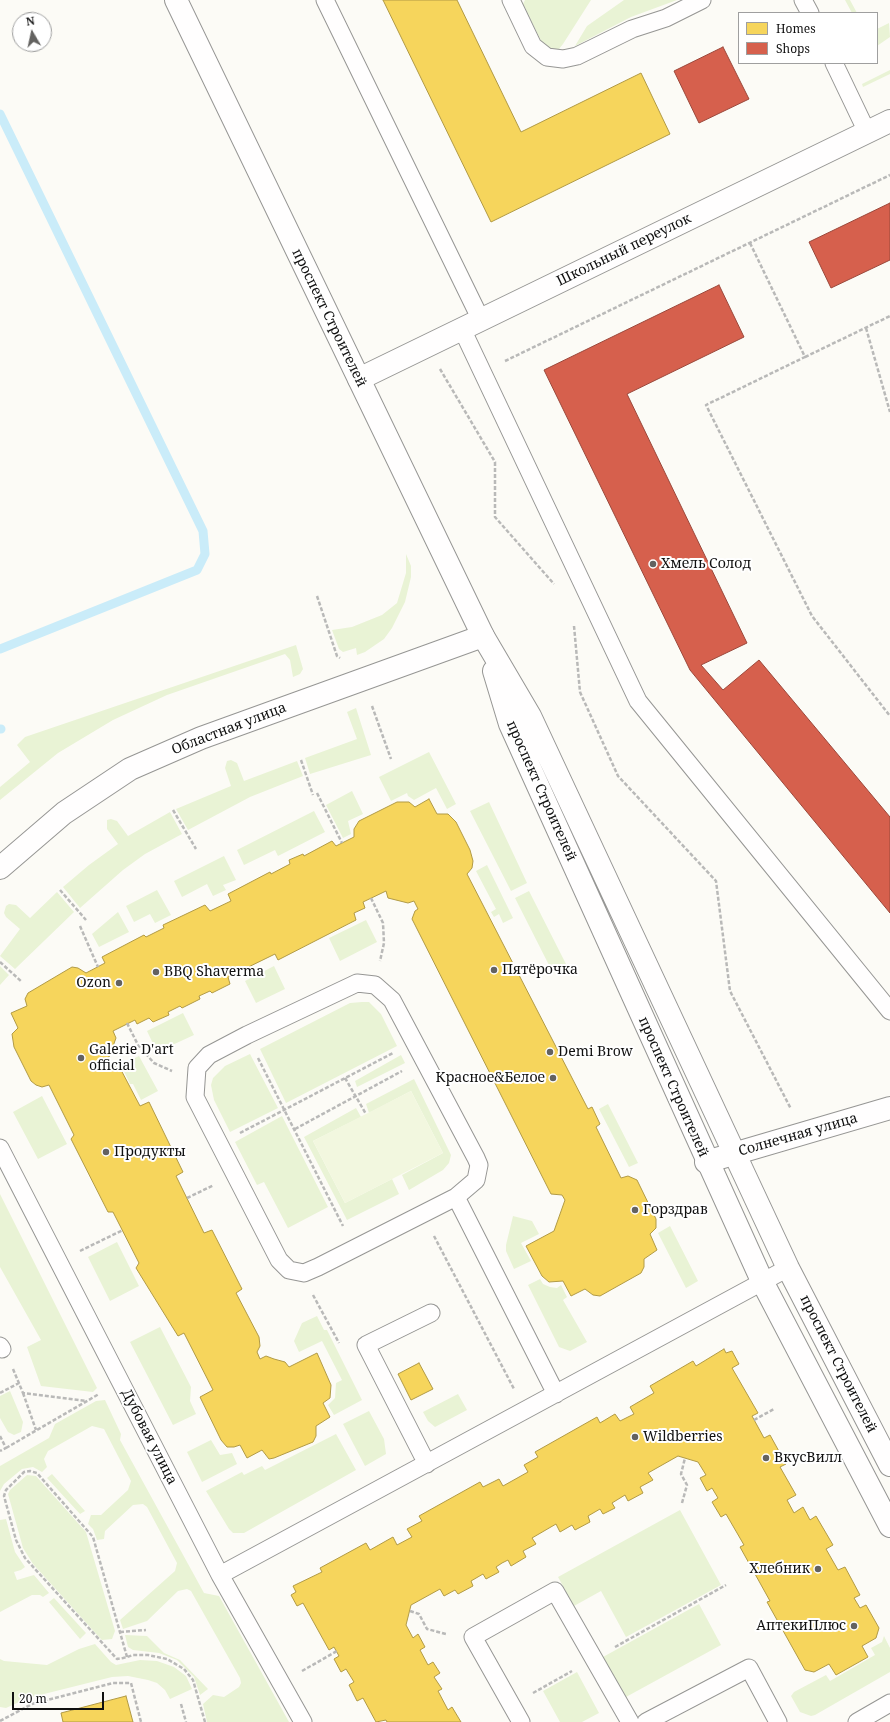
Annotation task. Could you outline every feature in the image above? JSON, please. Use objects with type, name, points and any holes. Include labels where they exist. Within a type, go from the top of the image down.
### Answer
[{"type":"street","name":"проспект Строителей","points":[[176,0],[483,636],[530,716],[736,1153],[788,1268],[890,1465]]},
{"type":"street","name":"Школьный переулок","points":[[359,379],[890,121]]},
{"type":"street","name":"проспект Строителей","points":[[483,636],[510,724],[706,1162],[763,1283],[890,1526]]},
{"type":"street","name":"Областная улица","points":[[0,868],[64,813],[130,768],[201,738],[483,636]]},
{"type":"street","name":"Солнечная улица","points":[[706,1162],[890,1108]]},
{"type":"lane","points":[[325,0],[472,324],[483,372],[638,702],[890,1011]]},
{"type":"lane","points":[[511,0],[533,46],[547,57],[563,59],[577,56],[632,29],[666,18],[702,0]]},
{"type":"lane","points":[[803,0],[809,12]]},
{"type":"lane","points":[[834,64],[867,132]]},
{"type":"lane","points":[[357,983],[375,985],[392,1000],[479,1165],[476,1180],[456,1197],[304,1273],[289,1270],[279,1260],[218,1145],[195,1097],[197,1068],[209,1056],[247,1034],[357,983]]},
{"type":"lane","name":"Дубовая улица","points":[[0,1148],[220,1575],[303,1722]]},
{"type":"lane","points":[[456,1197],[556,1394]]},
{"type":"lane","points":[[220,1575],[763,1283],[788,1268]]},
{"type":"lane","points":[[427,1464],[366,1345],[432,1313]]},
{"type":"lane","points":[[521,1722],[473,1637],[556,1591],[630,1722]]},
{"type":"lane","points":[[646,1722],[749,1668],[778,1722]]},
{"type":"lane","points":[[857,1722],[890,1704]]},
{"type":"path","points":[[483,372],[890,175]]},
{"type":"path","points":[[750,243],[805,357]]},
{"type":"path","points":[[890,316],[706,405],[812,616],[890,716]]},
{"type":"path","points":[[866,328],[890,412]]},
{"type":"path","points":[[427,346],[495,462],[495,517],[557,588]]},
{"type":"path","points":[[317,596],[337,656],[341,658]]},
{"type":"path","points":[[574,621],[580,692],[595,730],[618,776],[716,881],[730,991],[803,1133]]},
{"type":"path","points":[[371,703],[391,759]]},
{"type":"path","points":[[301,760],[313,795]]},
{"type":"path","points":[[317,793],[342,843]]},
{"type":"path","points":[[173,810],[196,849]]},
{"type":"path","points":[[60,890],[86,920]]},
{"type":"path","points":[[371,898],[383,923],[384,943],[375,985]]},
{"type":"path","points":[[80,926],[98,967]]},
{"type":"path","points":[[0,962],[22,982]]},
{"type":"path","points":[[127,1023],[138,1044],[154,1063],[195,1080]]},
{"type":"path","points":[[247,1034],[355,1248]]},
{"type":"path","points":[[218,1145],[284,1109],[415,1042]]},
{"type":"path","points":[[295,1130],[424,1059]]},
{"type":"path","points":[[345,1078],[366,1114]]},
{"type":"path","points":[[187,1198],[234,1174]]},
{"type":"path","points":[[59,1262],[123,1230]]},
{"type":"path","points":[[441,1251],[525,1411]]},
{"type":"path","points":[[321,1309],[339,1343]]},
{"type":"path","points":[[4,1353],[24,1393],[36,1430]]},
{"type":"path","points":[[0,1393],[19,1383]]},
{"type":"path","points":[[0,1451],[86,1401],[121,1384]]},
{"type":"path","points":[[24,1393],[86,1401]]},
{"type":"path","points":[[754,1420],[774,1409]]},
{"type":"path","points":[[0,1436],[6,1448]]},
{"type":"path","points":[[682,1504],[687,1485],[681,1474],[685,1458]]},
{"type":"path","points":[[127,1657],[90,1531],[38,1473],[30,1471],[24,1472],[6,1490],[4,1496],[20,1552],[117,1659],[127,1657],[133,1655],[148,1655],[168,1659],[184,1669],[193,1680],[205,1722]]},
{"type":"path","points":[[410,1611],[419,1614],[427,1629],[446,1634]]},
{"type":"path","points":[[120,1632],[146,1630]]},
{"type":"path","points":[[301,1672],[337,1652]]},
{"type":"path","points":[[0,1722],[32,1704],[113,1683],[131,1684],[142,1722]]},
{"type":"path","points":[[181,1704],[186,1722]]},
{"type":"green space","points":[[525,0],[591,0],[563,44],[559,49],[554,50],[543,45],[523,4]]},
{"type":"green space","points":[[624,0],[677,0],[631,17],[575,46],[587,26]]},
{"type":"green space","points":[[845,0],[850,0],[856,12],[851,12]]},
{"type":"green space","points":[[889,23],[890,37],[878,45],[878,28]]},
{"type":"green space","points":[[890,70],[890,74],[863,87],[862,84]]},
{"type":"green space","points":[[406,554],[411,566],[411,577],[405,602],[392,628],[384,639],[365,652],[357,655],[356,648],[343,652],[339,649],[332,630],[352,627],[382,615],[397,603],[406,573]]},
{"type":"green space","points":[[296,645],[303,669],[300,674],[293,677],[290,660],[285,654],[167,695],[113,720],[58,753],[0,800],[0,787],[30,762],[17,745],[25,737]]},
{"type":"green space","points":[[356,708],[371,755],[310,774],[305,758],[357,739],[347,712]]},
{"type":"green space","points":[[429,752],[456,804],[447,809],[436,788],[414,800],[408,796],[407,793],[391,801],[379,777]]},
{"type":"green space","points":[[231,760],[237,763],[244,781],[297,761],[303,776],[250,797],[188,830],[176,809],[231,786],[225,768],[227,761]]},
{"type":"green space","points":[[352,791],[363,814],[348,821],[351,834],[343,838],[326,805]]},
{"type":"green space","points":[[489,802],[527,883],[511,891],[470,811]]},
{"type":"green space","points":[[314,811],[325,832],[278,856],[275,850],[244,865],[237,850]]},
{"type":"green space","points":[[170,812],[182,834],[145,854],[123,870],[80,908],[63,887],[89,865],[118,844],[107,829],[107,820],[111,819],[117,821],[128,836]]},
{"type":"green space","points":[[224,856],[236,880],[223,885],[226,890],[213,896],[207,884],[182,897],[174,881]]},
{"type":"green space","points":[[487,865],[513,918],[503,923],[499,914],[494,917],[491,912],[496,909],[476,871]]},
{"type":"green space","points":[[157,890],[171,915],[155,923],[150,914],[134,922],[126,906]]},
{"type":"green space","points":[[529,891],[568,968],[553,973],[515,898]]},
{"type":"green space","points":[[57,892],[74,912],[15,969],[0,956],[20,929],[6,917],[4,913],[6,906],[9,904],[16,905],[30,918]]},
{"type":"green space","points":[[118,912],[129,932],[99,947],[92,934]]},
{"type":"green space","points":[[366,920],[377,942],[340,961],[329,938]]},
{"type":"green space","points":[[0,966],[9,975],[0,985]]},
{"type":"green space","points":[[274,966],[285,989],[256,1003],[245,981]]},
{"type":"green space","points":[[369,1002],[381,1014],[397,1046],[286,1103],[260,1049],[350,1003]]},
{"type":"green space","points":[[183,1013],[194,1035],[157,1052],[147,1031]]},
{"type":"green space","points":[[250,1054],[278,1108],[230,1132],[214,1100],[211,1085],[213,1078],[225,1066]]},
{"type":"green space","points":[[401,1055],[405,1063],[357,1087],[355,1081]]},
{"type":"green space","points":[[139,1056],[158,1091],[141,1100],[133,1084],[130,1084],[121,1065]]},
{"type":"green space","points":[[414,1079],[451,1155],[449,1163],[443,1170],[409,1190],[402,1175],[443,1153],[411,1091],[369,1113],[366,1104]]},
{"type":"green space","points":[[411,1091],[443,1153],[345,1203],[313,1141]]},
{"type":"green space","points":[[42,1096],[67,1144],[38,1159],[13,1112]]},
{"type":"green space","points":[[608,1104],[638,1163],[629,1167],[599,1109]]},
{"type":"green space","points":[[356,1108],[361,1117],[313,1141],[345,1203],[392,1179],[399,1194],[347,1220],[304,1137]]},
{"type":"green space","points":[[282,1116],[328,1207],[288,1228],[264,1182],[257,1185],[235,1142]]},
{"type":"green space","points":[[0,1194],[97,1388],[93,1392],[41,1386],[27,1347],[41,1340],[0,1267]]},
{"type":"green space","points":[[513,1216],[532,1221],[539,1234],[521,1243],[531,1261],[514,1269],[506,1251]]},
{"type":"green space","points":[[670,1226],[698,1281],[686,1288],[658,1233]]},
{"type":"green space","points":[[117,1242],[139,1286],[110,1301],[88,1257]]},
{"type":"green space","points":[[540,1279],[543,1284],[550,1287],[557,1288],[561,1285],[567,1297],[563,1300],[587,1342],[570,1351],[559,1347],[528,1285]]},
{"type":"green space","points":[[317,1316],[324,1330],[327,1330],[362,1400],[334,1415],[328,1405],[335,1398],[336,1383],[342,1380],[322,1341],[299,1352],[294,1341],[302,1323]]},
{"type":"green space","points":[[160,1327],[191,1387],[190,1401],[196,1414],[173,1425],[130,1342]]},
{"type":"green space","points":[[10,1391],[23,1422],[21,1432],[14,1435],[8,1432],[0,1418],[0,1396]]},
{"type":"green space","points":[[458,1394],[467,1410],[435,1427],[428,1421],[423,1412]]},
{"type":"green space","points":[[105,1400],[121,1434],[120,1440],[204,1593],[219,1596],[289,1722],[207,1722],[203,1704],[213,1695],[224,1697],[239,1687],[241,1683],[240,1678],[191,1591],[187,1589],[178,1591],[147,1621],[123,1629],[120,1620],[175,1571],[177,1563],[147,1507],[143,1504],[133,1505],[105,1531],[104,1539],[97,1540],[93,1529],[88,1524],[91,1515],[101,1515],[128,1490],[131,1481],[104,1429],[92,1426],[48,1451],[44,1459],[47,1467],[42,1472],[33,1467],[22,1469],[4,1484],[0,1491],[0,1466],[49,1438],[55,1424],[96,1401]]},
{"type":"green space","points":[[369,1411],[384,1439],[386,1454],[365,1466],[343,1424]]},
{"type":"green space","points":[[336,1434],[356,1470],[244,1533],[233,1533],[229,1529],[206,1491],[242,1472],[244,1475],[262,1466],[265,1470]]},
{"type":"green space","points":[[211,1440],[220,1455],[232,1453],[237,1464],[202,1482],[187,1452]]},
{"type":"green space","points":[[52,1474],[85,1511],[80,1514],[47,1478]]},
{"type":"green space","points":[[27,1475],[36,1476],[86,1532],[115,1631],[112,1639],[102,1640],[99,1637],[33,1564],[23,1548],[8,1494],[10,1490]]},
{"type":"green space","points":[[680,1510],[721,1585],[626,1637],[601,1591],[574,1606],[558,1577]]},
{"type":"green space","points":[[6,1519],[15,1552],[25,1567],[14,1572],[17,1580],[34,1575],[49,1593],[43,1597],[40,1595],[32,1595],[0,1612],[0,1520]]},
{"type":"green space","points":[[54,1598],[86,1633],[80,1639],[49,1602]]},
{"type":"green space","points":[[699,1604],[721,1645],[626,1697],[603,1657]]},
{"type":"green space","points":[[125,1635],[147,1636],[164,1653],[180,1660],[208,1689],[200,1695],[194,1677],[177,1660],[159,1653],[133,1650],[128,1647]]},
{"type":"green space","points":[[884,1636],[890,1648],[890,1672],[815,1715],[811,1716],[800,1712],[791,1696],[794,1692],[826,1675],[830,1681],[875,1655],[871,1648],[882,1642]]},
{"type":"green space","points":[[95,1644],[111,1662],[116,1665],[140,1660],[157,1661],[174,1667],[186,1676],[192,1689],[170,1699],[165,1690],[157,1683],[128,1676],[112,1677],[28,1698],[6,1708],[0,1707],[0,1659],[4,1661],[47,1665],[79,1649]]},
{"type":"green space","points":[[577,1672],[599,1713],[582,1722],[560,1722],[543,1691]]},
{"type":"building: Homes","points":[[383,0],[457,0],[521,132],[641,73],[670,134],[491,222]]},
{"type":"building: Homes","points":[[429,799],[437,814],[448,814],[456,822],[470,850],[473,861],[472,868],[467,874],[588,1109],[592,1107],[600,1124],[596,1127],[621,1178],[628,1176],[637,1180],[656,1219],[656,1228],[650,1234],[657,1250],[644,1259],[644,1267],[641,1273],[600,1296],[593,1295],[585,1289],[571,1296],[563,1281],[549,1282],[542,1276],[526,1246],[554,1231],[565,1200],[562,1195],[551,1194],[412,919],[415,911],[418,909],[414,901],[408,903],[388,898],[386,891],[363,902],[365,908],[354,913],[356,920],[278,960],[275,954],[228,977],[230,984],[212,993],[210,991],[199,996],[200,999],[182,1008],[180,1006],[168,1012],[169,1015],[153,1022],[149,1018],[137,1024],[135,1020],[113,1031],[116,1038],[109,1057],[103,1059],[107,1066],[111,1065],[120,1068],[140,1106],[149,1102],[183,1172],[176,1176],[204,1233],[212,1230],[242,1289],[236,1293],[259,1337],[260,1346],[257,1352],[260,1359],[266,1356],[285,1362],[289,1367],[317,1353],[331,1385],[330,1398],[323,1403],[330,1417],[316,1426],[316,1436],[313,1442],[274,1458],[269,1459],[262,1450],[247,1458],[240,1445],[227,1447],[221,1440],[200,1397],[213,1390],[184,1333],[178,1336],[136,1268],[139,1263],[113,1212],[108,1212],[71,1139],[74,1135],[49,1085],[42,1087],[31,1081],[14,1047],[12,1034],[18,1028],[11,1013],[27,1006],[25,999],[28,993],[72,967],[78,968],[86,973],[105,963],[102,957],[144,935],[146,937],[164,928],[163,925],[205,905],[210,911],[231,901],[228,894],[270,872],[271,874],[290,864],[289,860],[303,854],[304,856],[332,841],[336,846],[354,837],[354,829],[359,821],[397,802],[409,802],[415,807]]},
{"type":"building: Homes","points":[[724,1349],[726,1353],[732,1351],[739,1364],[732,1368],[758,1413],[752,1416],[764,1438],[770,1435],[786,1464],[780,1467],[796,1495],[787,1500],[794,1513],[803,1507],[810,1520],[816,1516],[833,1545],[826,1549],[838,1570],[845,1567],[860,1595],[854,1598],[860,1608],[866,1605],[879,1628],[876,1638],[862,1646],[868,1657],[836,1675],[829,1664],[814,1672],[805,1670],[767,1602],[770,1601],[740,1547],[744,1545],[726,1514],[721,1517],[712,1502],[718,1498],[712,1488],[707,1491],[700,1478],[706,1475],[698,1462],[678,1456],[648,1473],[653,1480],[640,1487],[643,1493],[628,1501],[625,1495],[612,1503],[615,1508],[603,1514],[600,1509],[588,1516],[590,1522],[575,1530],[572,1525],[560,1532],[556,1524],[532,1538],[536,1544],[523,1551],[526,1557],[511,1566],[508,1560],[502,1563],[496,1567],[499,1572],[486,1579],[483,1574],[471,1581],[473,1586],[458,1594],[455,1590],[444,1596],[440,1589],[411,1605],[406,1625],[413,1638],[418,1634],[425,1647],[420,1650],[428,1665],[433,1662],[440,1673],[434,1677],[442,1689],[438,1691],[448,1710],[452,1707],[461,1722],[387,1722],[386,1720],[376,1722],[363,1698],[357,1701],[349,1685],[354,1682],[346,1669],[341,1672],[334,1659],[339,1656],[334,1647],[329,1650],[303,1603],[297,1606],[291,1595],[296,1592],[293,1586],[322,1572],[320,1568],[366,1543],[370,1550],[393,1537],[397,1545],[412,1537],[407,1529],[422,1521],[419,1516],[480,1482],[483,1487],[499,1479],[503,1486],[528,1472],[524,1465],[538,1457],[535,1452],[597,1417],[600,1423],[615,1414],[620,1421],[634,1414],[630,1407],[654,1393],[650,1386],[693,1361],[696,1366]]},
{"type":"building: Homes","points":[[419,1363],[433,1389],[411,1400],[398,1374]]},
{"type":"building: Homes","points":[[126,1696],[133,1722],[63,1722],[61,1713]]},
{"type":"building: Shops","points":[[723,47],[749,99],[699,123],[674,71]]},
{"type":"building: Shops","points":[[890,203],[890,260],[831,288],[809,242]]},
{"type":"building: Shops","points":[[719,285],[744,337],[627,394],[747,643],[701,665],[723,690],[759,660],[890,817],[890,913],[690,670],[544,370]]},
{"type":"waterway","points":[[0,114],[203,531],[205,554],[197,570],[0,649]]},
{"type":"place","name":"Хмель Солод","points":[[653,564]]},
{"type":"place","name":"Пятёрочка","points":[[494,970]]},
{"type":"place","name":"BBQ Shaverma","points":[[156,972]]},
{"type":"place","name":"Ozon","points":[[119,983]]},
{"type":"place","name":"Demi Brow","points":[[550,1052]]},
{"type":"place","name":"Galerie D'art official","points":[[81,1058]]},
{"type":"place","name":"Красное&Белое","points":[[553,1078]]},
{"type":"place","name":"Продукты","points":[[106,1152]]},
{"type":"place","name":"Горздрав","points":[[635,1210]]},
{"type":"place","name":"Wildberries","points":[[635,1437]]},
{"type":"place","name":"ВкусВилл","points":[[766,1458]]},
{"type":"place","name":"Хлебник","points":[[818,1569]]},
{"type":"place","name":"АптекиПлюс","points":[[854,1626]]}]
